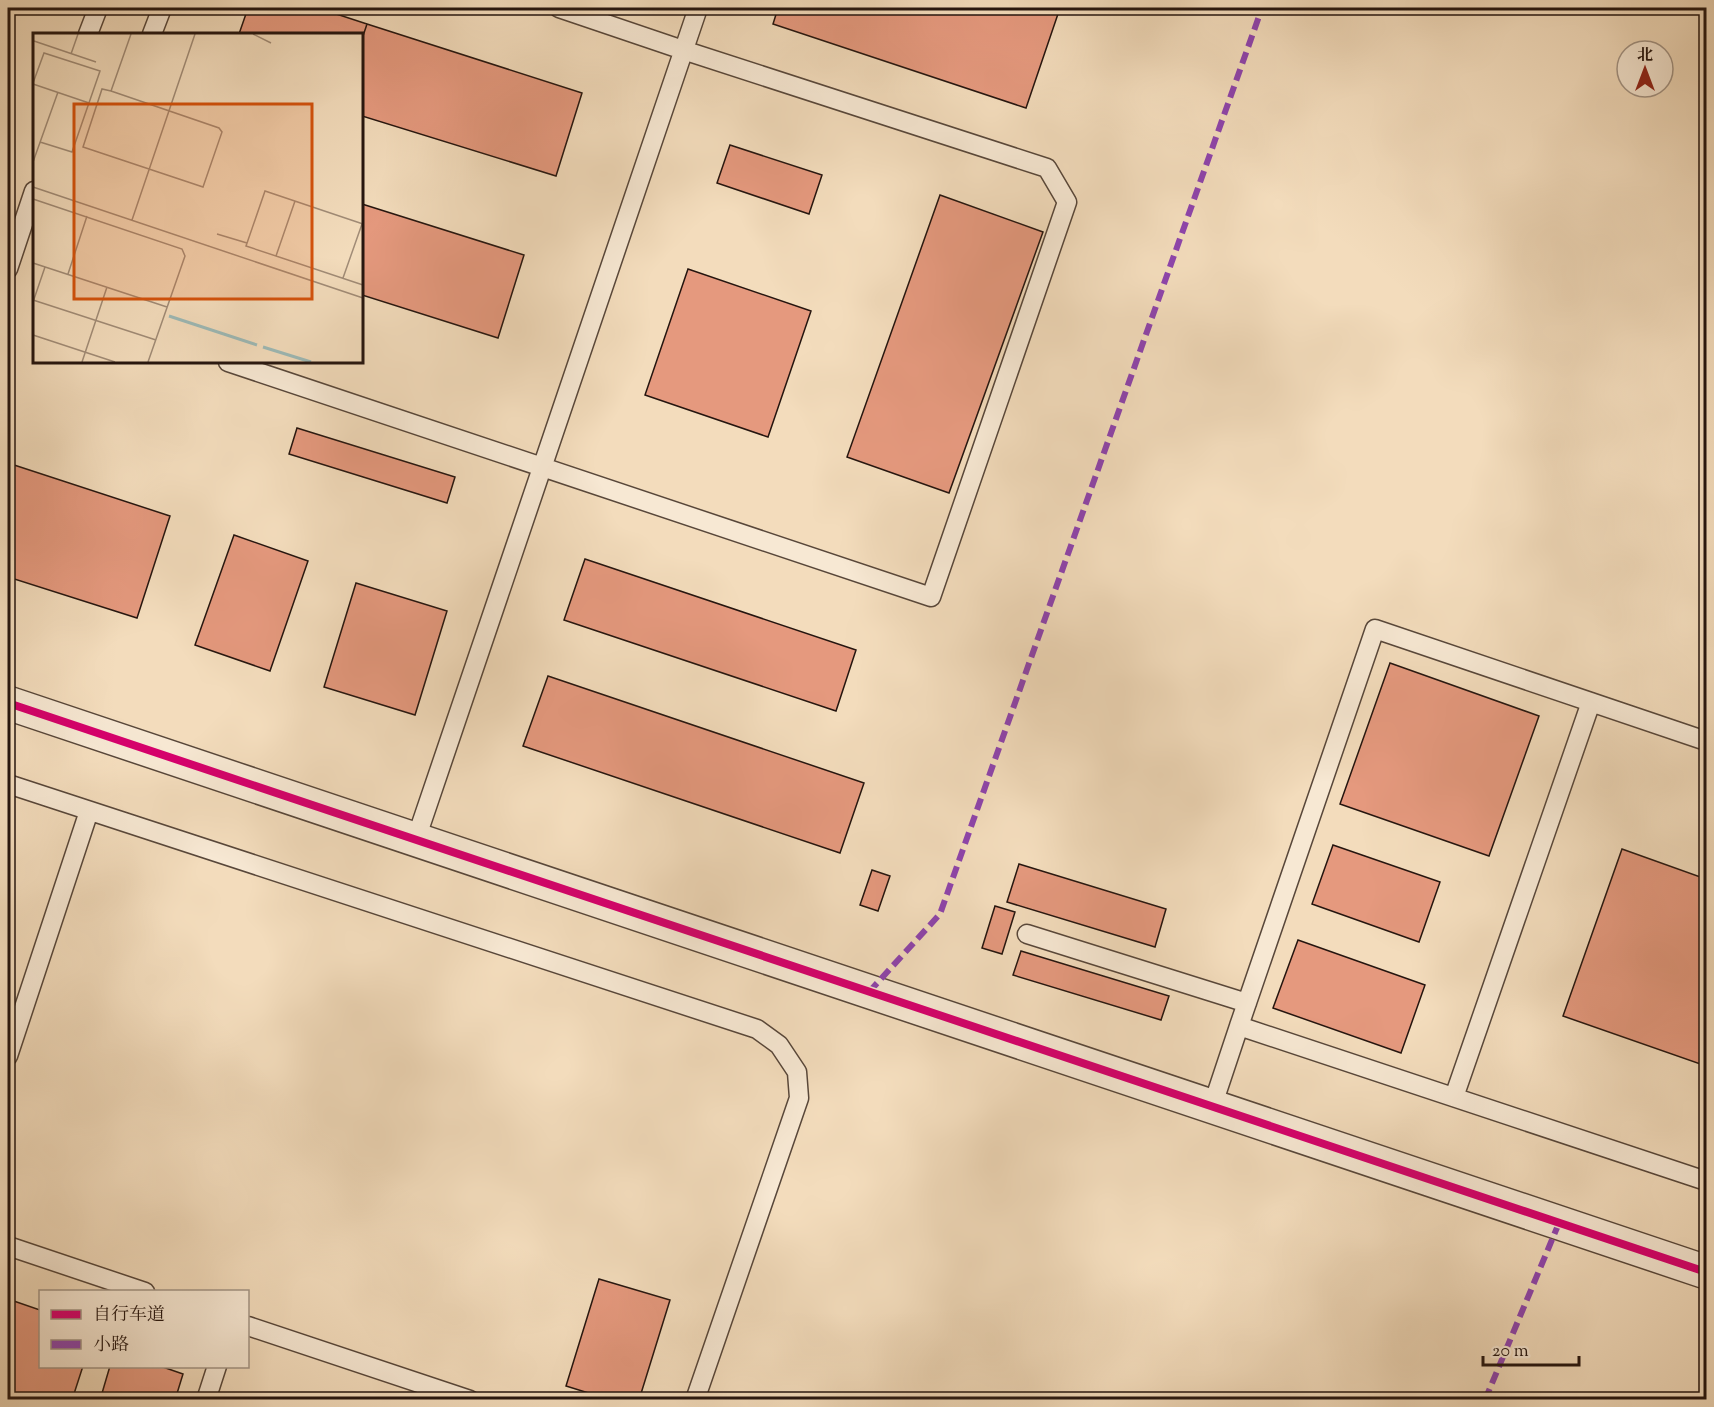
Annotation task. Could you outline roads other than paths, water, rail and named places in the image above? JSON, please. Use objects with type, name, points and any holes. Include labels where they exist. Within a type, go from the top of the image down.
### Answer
[{"type":"street","points":[[8,703],[1707,1272]]},
{"type":"lane","points":[[88,33],[98,8]]},
{"type":"lane","points":[[152,33],[162,8]]},
{"type":"lane","points":[[231,363],[931,597],[1067,202],[1047,168],[560,8]]},
{"type":"lane","points":[[416,839],[698,8]]},
{"type":"lane","points":[[8,269],[33,194]]},
{"type":"lane","points":[[1212,1107],[1375,629],[1707,741]]},
{"type":"lane","points":[[1454,1097],[1591,702]]},
{"type":"lane","points":[[8,784],[757,1029],[779,1045],[797,1072],[799,1098],[695,1400]]},
{"type":"lane","points":[[8,1056],[89,811]]},
{"type":"lane","points":[[1027,934],[1247,1003]]},
{"type":"lane","points":[[1239,1026],[1707,1181]]},
{"type":"lane","points":[[8,1246],[139,1290]]},
{"type":"lane","points":[[249,1326],[470,1400]]},
{"type":"lane","points":[[206,1400],[215,1368]]}]
